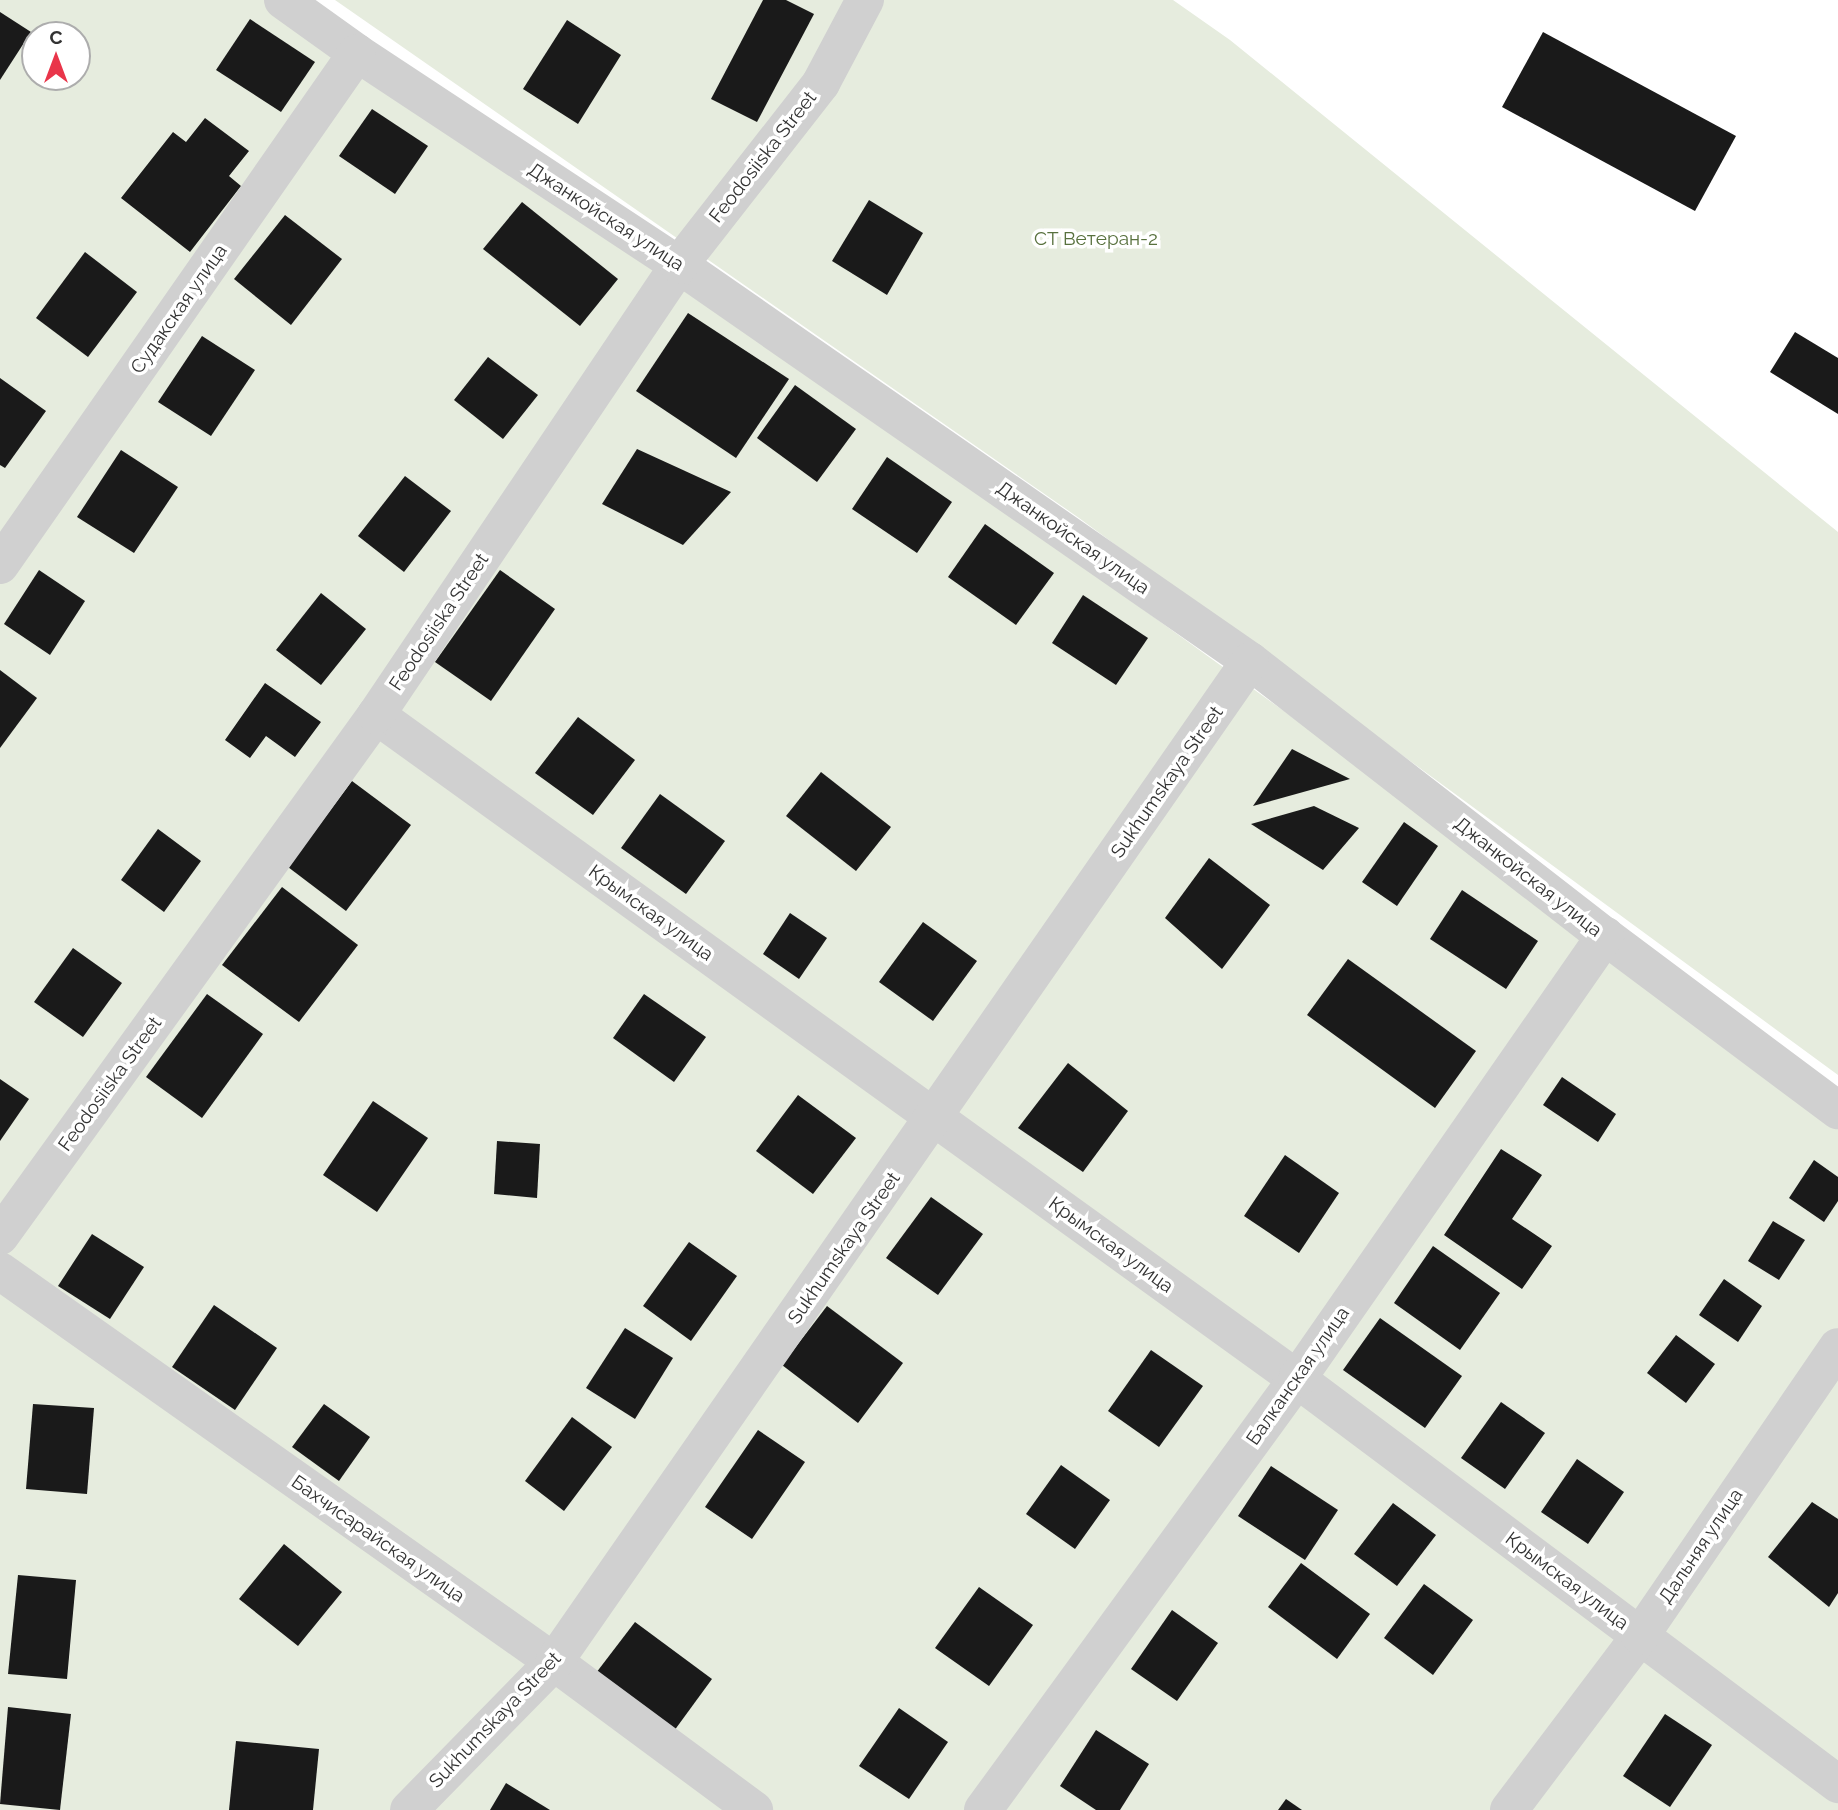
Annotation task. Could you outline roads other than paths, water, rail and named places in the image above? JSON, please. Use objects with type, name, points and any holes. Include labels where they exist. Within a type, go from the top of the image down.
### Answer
[{"type":"street","name":"Джанкойская улица","points":[[284,0],[357,53],[679,265],[1250,662],[1605,936],[1838,1110]]},
{"type":"street","name":"Feodosiiska Street","points":[[0,1236],[376,715],[679,265],[821,83],[865,0]]},
{"type":"street","name":"Судакская улица","points":[[0,565],[357,53]]},
{"type":"street","name":"Sukhumskaya Street","points":[[410,1810],[554,1662],[1250,662]]},
{"type":"street","name":"Крымская улица","points":[[376,715],[1297,1379],[1838,1784]]},
{"type":"street","name":"Балканская улица","points":[[983,1810],[1297,1379],[1605,936]]},
{"type":"street","name":"Бахчисарайская улица","points":[[0,1271],[554,1662],[754,1810]]},
{"type":"street","name":"Дальняя улица","points":[[1509,1810],[1640,1636],[1838,1347]]},
{"type":"park label","name":"СТ Ветеран-2","points":[[1096,239]]}]
